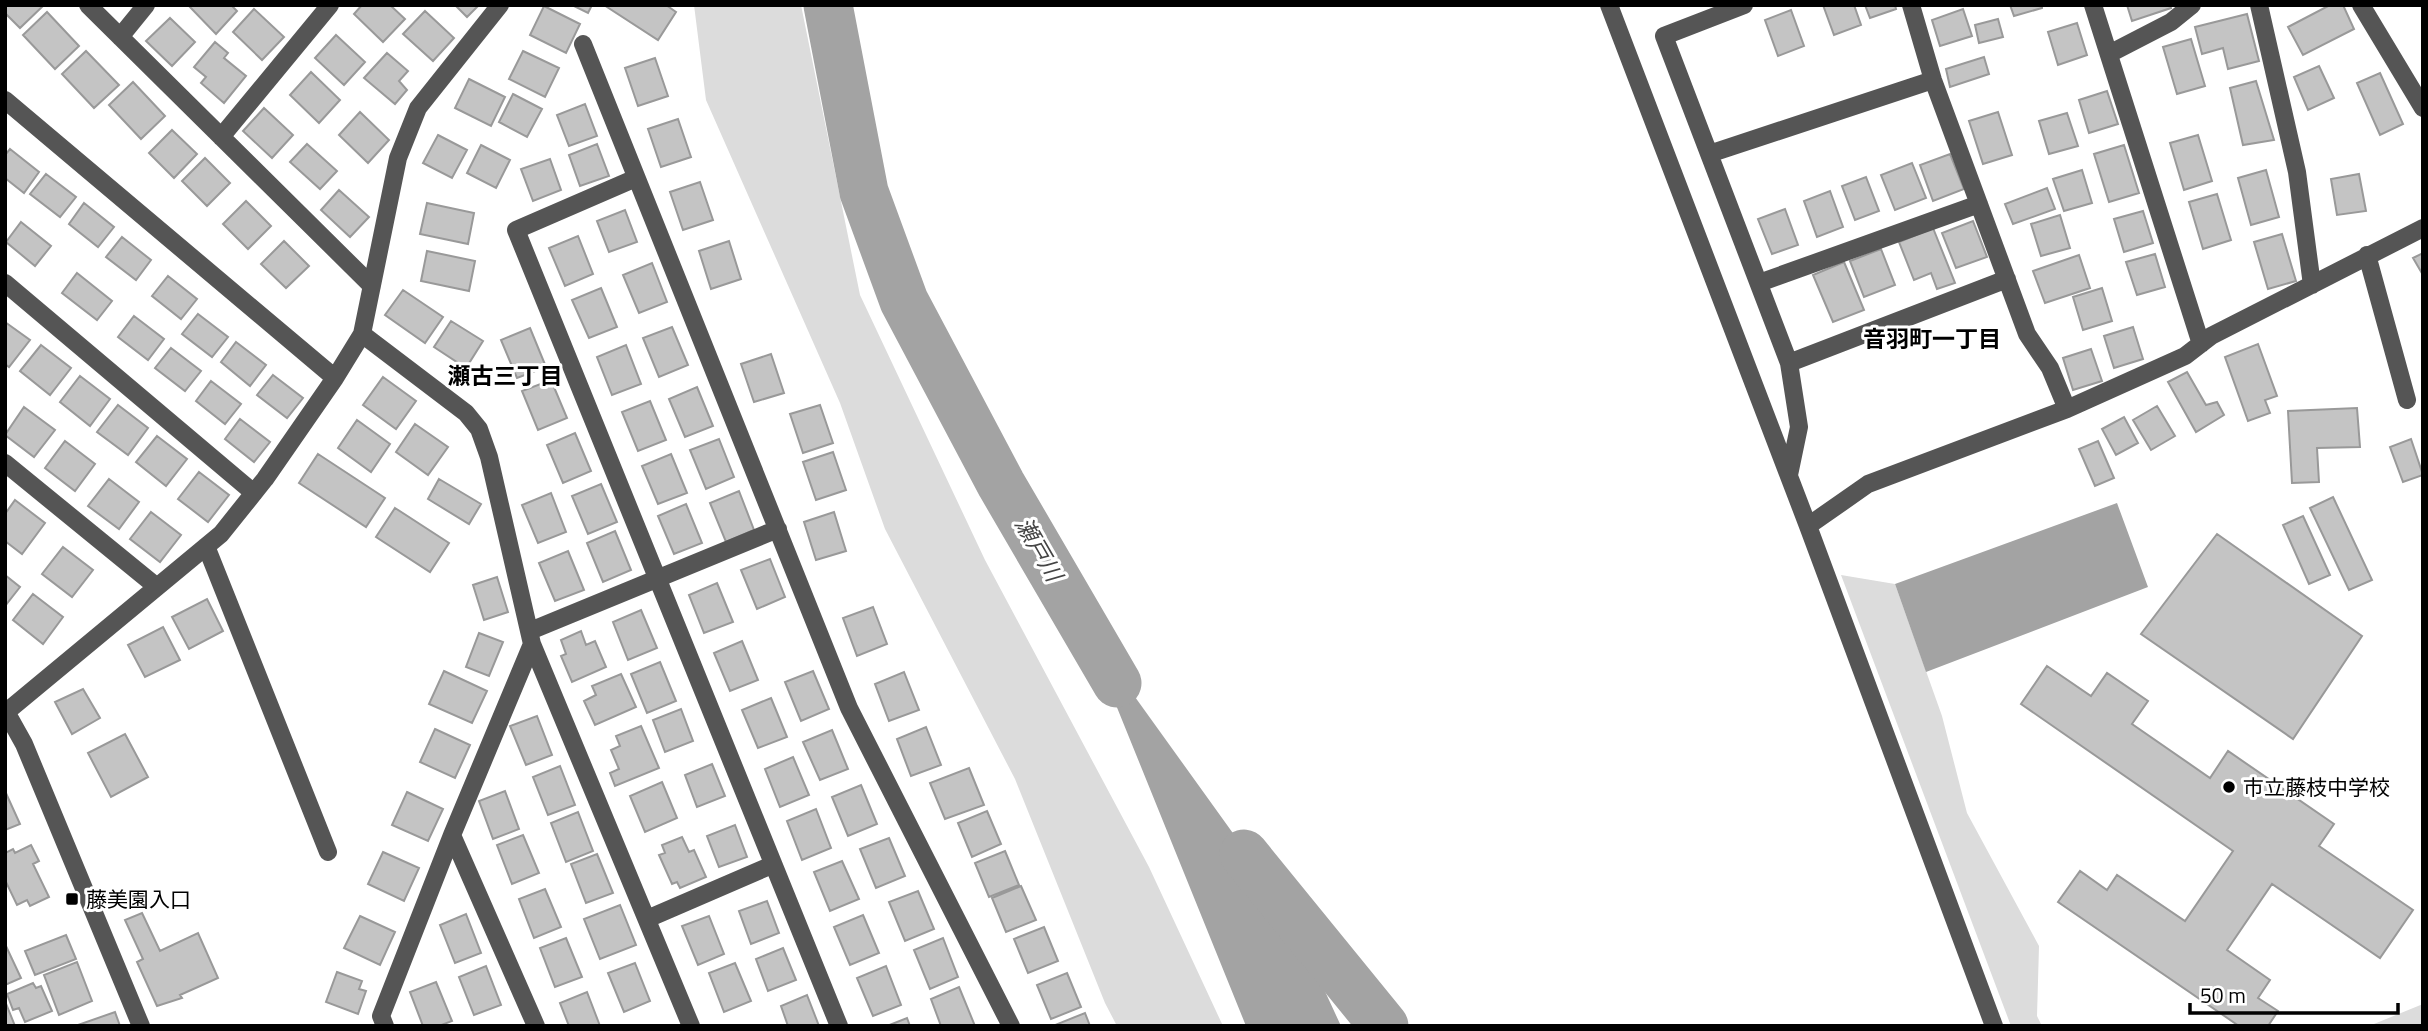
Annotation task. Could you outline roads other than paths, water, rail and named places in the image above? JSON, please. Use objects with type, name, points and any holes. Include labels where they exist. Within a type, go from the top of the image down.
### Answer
[{"type":"street","points":[[88,5],[372,286]]},
{"type":"street","points":[[120,37],[146,5]]},
{"type":"street","points":[[221,137],[330,5]]},
{"type":"street","points":[[141,1026],[6,712],[221,534],[254,493],[335,378],[362,334],[398,158],[418,108],[500,5]]},
{"type":"street","points":[[1609,5],[1808,526],[1994,1026]]},
{"type":"street","points":[[1744,5],[1664,36],[1789,363],[1799,427],[1789,477]]},
{"type":"street","points":[[1911,5],[1933,80],[2027,334],[2050,368],[2067,409]]},
{"type":"street","points":[[2093,5],[2201,344]]},
{"type":"street","points":[[2109,54],[2171,22],[2192,5]]},
{"type":"street","points":[[2259,5],[2297,173],[2312,285]]},
{"type":"street","points":[[2361,5],[2423,108]]},
{"type":"street","points":[[583,44],[849,708],[1011,1026]]},
{"type":"street","points":[[1709,154],[1933,80]]},
{"type":"street","points":[[5,100],[335,378]]},
{"type":"street","points":[[636,178],[516,230],[655,580],[839,1026]]},
{"type":"street","points":[[1759,283],[1979,204]]},
{"type":"street","points":[[1808,526],[1868,484],[2067,409],[2185,356],[2201,344],[2423,228]]},
{"type":"street","points":[[2367,255],[2407,400]]},
{"type":"street","points":[[1789,363],[2007,279]]},
{"type":"street","points":[[5,283],[254,493]]},
{"type":"street","points":[[362,334],[466,413],[479,429],[489,457],[531,637],[691,1026]]},
{"type":"street","points":[[5,463],[157,587]]},
{"type":"street","points":[[385,1026],[381,1016],[531,637],[655,580],[778,529]]},
{"type":"street","points":[[206,546],[328,852]]},
{"type":"street","points":[[452,835],[536,1026]]},
{"type":"street","points":[[647,919],[772,865]]},
{"type":"waterway","name":"瀬戸川","points":[[828,5],[864,192],[904,301],[1001,484],[1117,683]]},
{"type":"waterway","name":"瀬戸川","points":[[1244,854],[1384,1026]]},
{"type":"place","name":"市立藤枝中学校","points":[[2229,787]]},
{"type":"place","name":"藤美園入口","points":[[72,899]]},
{"type":"district","name":"音羽町一丁目","points":[[1932,338]]},
{"type":"district","name":"瀬古三丁目","points":[[505,375]]}]
